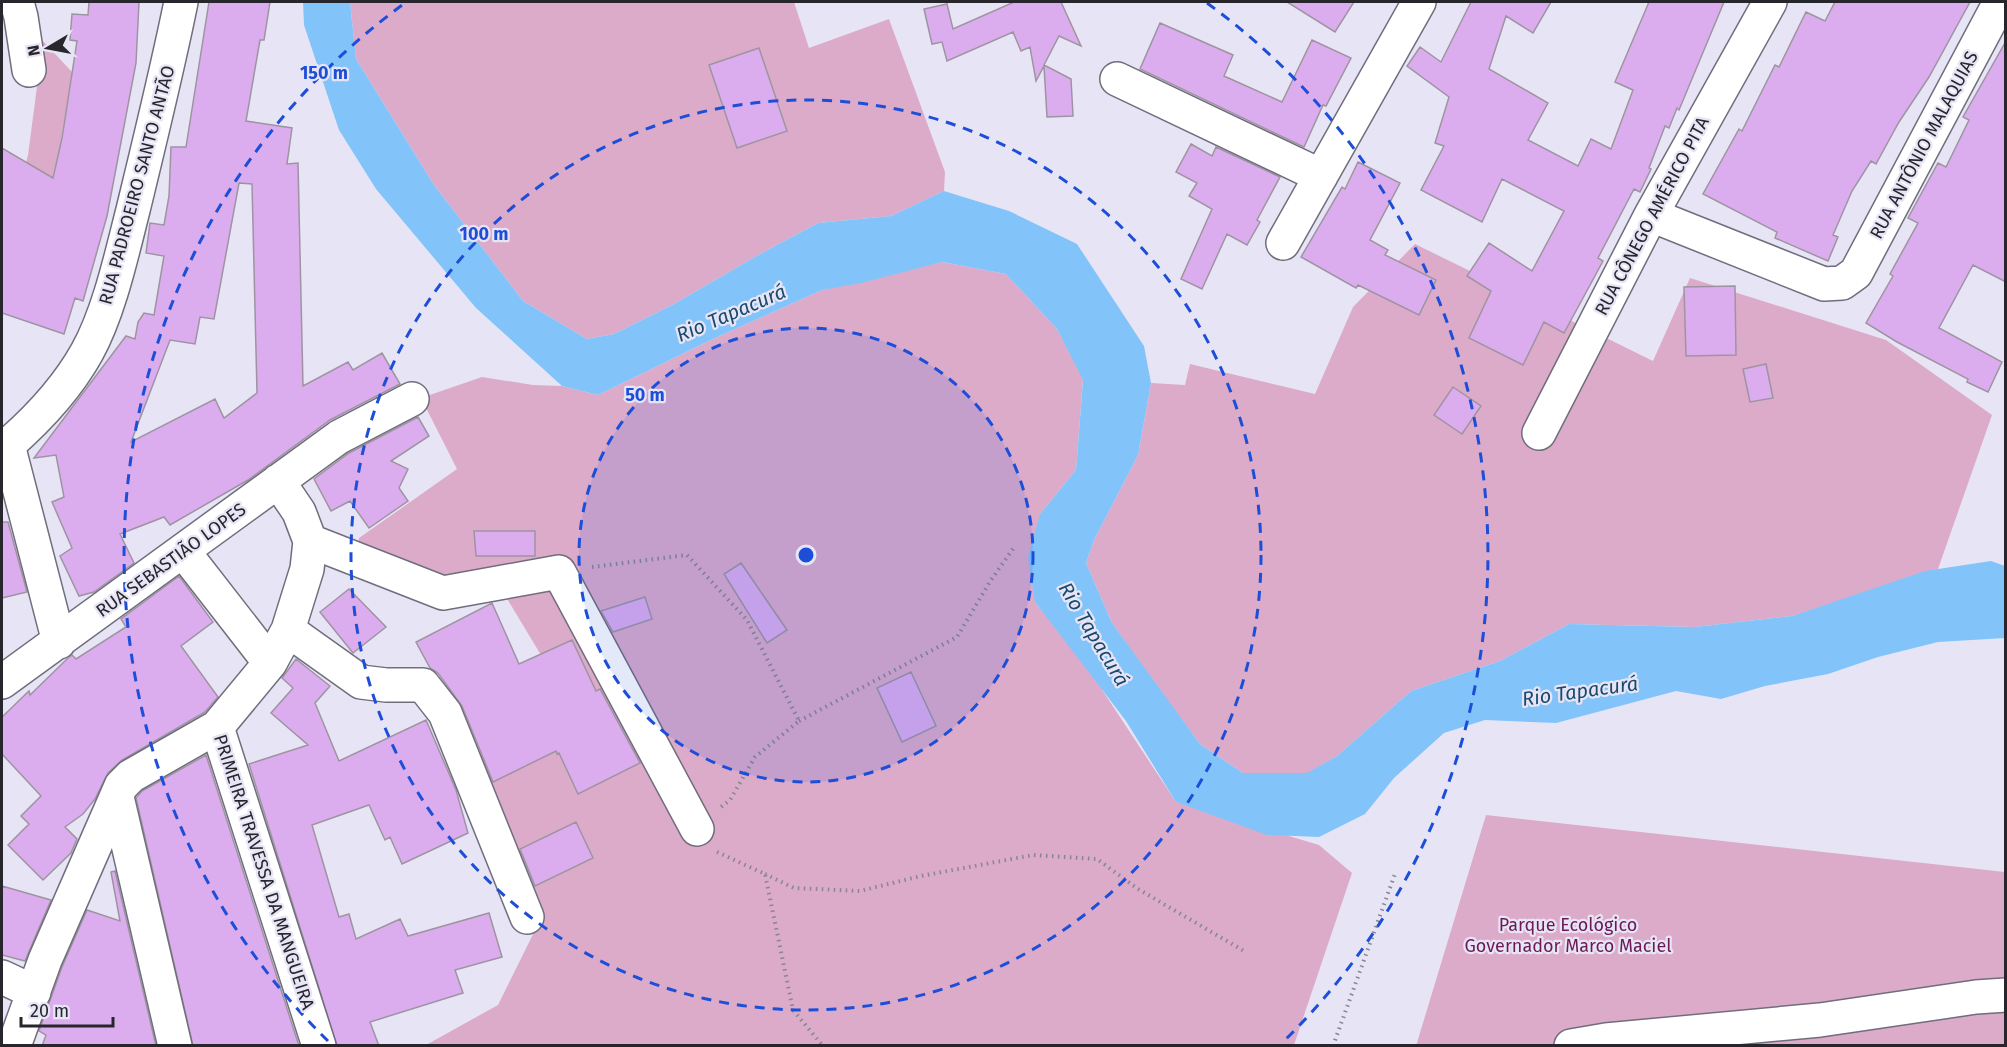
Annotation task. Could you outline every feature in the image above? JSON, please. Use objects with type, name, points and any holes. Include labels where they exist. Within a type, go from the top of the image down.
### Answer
[{"type":"street","points":[[17,2],[29,70]]},
{"type":"street","name":"RUA PADROEIRO SANTO ANTÃO","points":[[5,447],[41,416],[68,381],[88,352],[105,310],[120,261],[158,111],[181,2]]},
{"type":"street","points":[[1283,243],[1419,2]]},
{"type":"street","name":"RUA CÔNEGO AMÉRICO PITA","points":[[1539,434],[1651,215],[1770,2]]},
{"type":"street","name":"RUA ANTÔNIO MALAQUIAS","points":[[1651,215],[1824,284],[1842,283],[1856,273],[2000,2]]},
{"type":"street","points":[[1117,78],[1321,176]]},
{"type":"street","name":"RUA SEBASTIÃO LOPES","points":[[2,682],[339,437],[412,399]]},
{"type":"street","points":[[5,447],[59,642]]},
{"type":"street","name":"PRIMEIRA TRAVESSA DA MANGUEIRA","points":[[278,481],[299,512],[310,541],[307,569],[288,630],[270,663],[217,727],[319,1046]]},
{"type":"street","points":[[310,541],[443,593],[559,572],[697,829]]},
{"type":"street","points":[[183,551],[270,663]]},
{"type":"street","points":[[288,630],[361,682],[423,685],[445,713],[527,917]]},
{"type":"street","points":[[14,1046],[45,960],[121,786],[131,776],[217,727]]},
{"type":"street","points":[[117,796],[175,1046]]},
{"type":"street","points":[[2,977],[34,992]]},
{"type":"street","points":[[1571,1046],[1606,1040],[1820,1020],[1976,997],[2006,995]]},
{"type":"path","points":[[1015,546],[991,580],[957,637],[799,721],[755,757],[730,800],[697,829],[709,848],[794,888],[860,891],[921,876],[1033,855],[1096,859],[1138,889],[1244,951]]},
{"type":"path","points":[[559,572],[687,555],[747,620],[799,721]]},
{"type":"path","points":[[765,874],[793,1010],[823,1046]]},
{"type":"path","points":[[1333,1046],[1395,874]]},
{"type":"green space","points":[[350,2],[794,2],[809,48],[889,19],[945,172],[944,191],[891,216],[818,223],[674,304],[614,334],[587,339],[523,301],[434,185],[356,59]]},
{"type":"green space","points":[[43,41],[72,72],[60,147],[26,283],[2,274],[2,252],[28,155]]},
{"type":"green space","points":[[1415,244],[1653,361],[1690,278],[1886,340],[1992,415],[1938,569],[1792,616],[1695,627],[1569,624],[1500,661],[1411,691],[1337,756],[1308,773],[1243,773],[1200,744],[1112,623],[1086,563],[1094,540],[1138,455],[1151,383],[1185,385],[1190,364],[1315,394],[1353,307]]},
{"type":"green space","points":[[942,262],[1006,274],[1057,329],[1083,379],[1076,470],[1040,514],[1035,602],[1089,670],[1176,802],[1319,845],[1352,873],[1294,1045],[426,1045],[498,1005],[544,912],[474,761],[565,695],[497,582],[443,593],[357,549],[359,538],[457,469],[421,398],[482,377],[533,385],[562,386],[598,395],[713,339],[822,290]]},
{"type":"green space","name":"Parque Ecológico Governador Marco Maciel","points":[[1486,815],[2005,872],[2005,1045],[1416,1046]]},
{"type":"water","name":"Rio Tapacurá","points":[[303,2],[350,2],[356,59],[434,185],[523,301],[587,339],[614,334],[674,304],[818,223],[891,216],[944,191],[1009,211],[1077,244],[1144,346],[1151,383],[1138,455],[1094,540],[1086,563],[1112,623],[1200,744],[1243,773],[1307,773],[1337,756],[1411,691],[1500,661],[1569,624],[1695,627],[1792,616],[1925,571],[1991,561],[2005,566],[2005,638],[1938,642],[1878,657],[1828,674],[1765,686],[1721,699],[1676,691],[1556,723],[1485,720],[1444,733],[1394,778],[1365,814],[1319,837],[1267,835],[1176,802],[1126,721],[1035,602],[1028,557],[1040,514],[1076,470],[1083,380],[1057,329],[1006,274],[942,262],[861,283],[822,290],[713,339],[598,395],[562,386],[476,308],[376,189],[339,130],[304,25]]},
{"type":"building","points":[[89,2],[139,2],[136,63],[107,216],[83,301],[75,298],[64,334],[2,313],[2,148],[53,178],[62,138],[77,41],[70,40],[72,14],[88,15]]},
{"type":"building","points":[[209,2],[270,2],[264,40],[260,40],[246,121],[292,128],[287,164],[298,163],[303,386],[348,362],[353,370],[382,353],[400,384],[330,420],[248,480],[170,525],[164,517],[120,534],[134,563],[94,592],[79,596],[60,556],[72,548],[52,502],[64,497],[56,455],[34,458],[126,336],[135,339],[138,322],[144,313],[154,315],[164,256],[146,253],[150,223],[164,225],[169,196],[171,147],[186,147]],"holes":[[[239,183],[252,184],[257,393],[224,418],[215,399],[131,442],[170,340],[195,344],[200,317],[214,319]]]},
{"type":"building","points":[[1014,2],[1061,2],[1081,46],[1059,36],[1044,65],[1071,79],[1073,116],[1047,117],[1044,66],[1036,81],[1030,47],[1021,51],[1013,32],[947,61],[942,42],[932,44],[924,9],[947,4],[953,29]]},
{"type":"building","points":[[1287,2],[1354,2],[1335,32]]},
{"type":"building","points":[[1471,2],[1551,2],[1533,33],[1506,16],[1489,69],[1548,103],[1528,140],[1578,166],[1591,139],[1611,149],[1633,90],[1615,82],[1649,2],[1724,2],[1679,110],[1677,108],[1669,128],[1665,126],[1649,168],[1651,169],[1640,192],[1634,189],[1598,258],[1603,261],[1564,333],[1544,322],[1523,365],[1469,338],[1491,291],[1467,276],[1489,243],[1532,271],[1564,211],[1502,179],[1482,222],[1421,190],[1444,146],[1435,143],[1449,97],[1407,66],[1420,47],[1441,62]]},
{"type":"building","points":[[1835,2],[1970,2],[1929,77],[1899,122],[1876,164],[1871,161],[1852,191],[1833,235],[1838,237],[1828,261],[1775,238],[1777,232],[1703,194],[1739,129],[1742,131],[1775,65],[1779,67],[1806,12],[1825,21]]},
{"type":"building","points":[[1160,23],[1233,55],[1224,76],[1282,102],[1312,40],[1351,58],[1326,106],[1323,105],[1304,147],[1140,69]]},
{"type":"building","points":[[2006,41],[2006,282],[1973,265],[1939,328],[2002,362],[1988,392],[1866,323],[1893,276],[1890,274],[1918,223],[1908,218],[1938,163],[1946,167],[1969,120],[1963,117]]},
{"type":"building","points":[[759,48],[787,131],[737,148],[709,65]]},
{"type":"building","points":[[1191,144],[1212,156],[1216,147],[1280,177],[1257,220],[1260,222],[1247,245],[1227,234],[1202,289],[1181,279],[1212,209],[1189,196],[1197,183],[1176,172]]},
{"type":"building","points":[[1358,162],[1400,183],[1370,240],[1388,250],[1385,255],[1436,280],[1419,315],[1358,285],[1356,288],[1301,257],[1342,187],[1345,189]]},
{"type":"building","points":[[1735,286],[1736,355],[1686,356],[1684,287]]},
{"type":"building","points":[[1766,364],[1773,398],[1750,402],[1743,369]]},
{"type":"building","points":[[1453,387],[1481,406],[1462,434],[1434,415]]},
{"type":"building","points":[[418,417],[429,436],[391,461],[408,469],[399,488],[408,501],[369,528],[350,501],[331,511],[314,479],[349,453]]},
{"type":"building","points":[[2,522],[8,522],[27,592],[2,598]]},
{"type":"building","points":[[474,531],[535,531],[535,556],[476,556]]},
{"type":"building","points":[[741,563],[787,630],[767,643],[724,574]]},
{"type":"building","points":[[179,576],[213,622],[181,646],[218,697],[205,712],[122,760],[108,773],[95,799],[83,814],[65,827],[77,839],[71,853],[43,880],[8,845],[29,824],[21,816],[41,796],[2,754],[2,717],[29,691],[30,695],[72,655],[76,659],[126,627],[121,619]]},
{"type":"building","points":[[349,589],[386,627],[353,653],[320,612]]},
{"type":"building","points":[[645,597],[652,619],[613,632],[601,611]]},
{"type":"building","points":[[492,603],[519,664],[572,640],[596,691],[600,689],[640,763],[578,794],[556,751],[493,782],[462,706],[438,673],[430,668],[416,642]]},
{"type":"building","points":[[296,659],[330,686],[315,703],[339,761],[426,720],[456,790],[468,833],[402,864],[390,837],[385,840],[369,805],[312,825],[339,917],[349,914],[356,939],[400,919],[408,936],[489,913],[502,957],[455,970],[463,993],[370,1022],[379,1046],[337,1046],[249,764],[308,745],[271,713],[293,688],[282,678]]},
{"type":"building","points":[[911,672],[936,726],[902,742],[877,688]]},
{"type":"building","points":[[206,755],[299,1046],[193,1046],[136,798],[142,791]]},
{"type":"building","points":[[576,822],[593,858],[535,886],[520,849]]},
{"type":"building","points":[[115,871],[156,1046],[42,1046],[46,1035],[39,1031],[62,967],[87,910],[120,921],[111,872]]},
{"type":"building","points":[[2,886],[51,900],[25,961],[2,955]]}]
